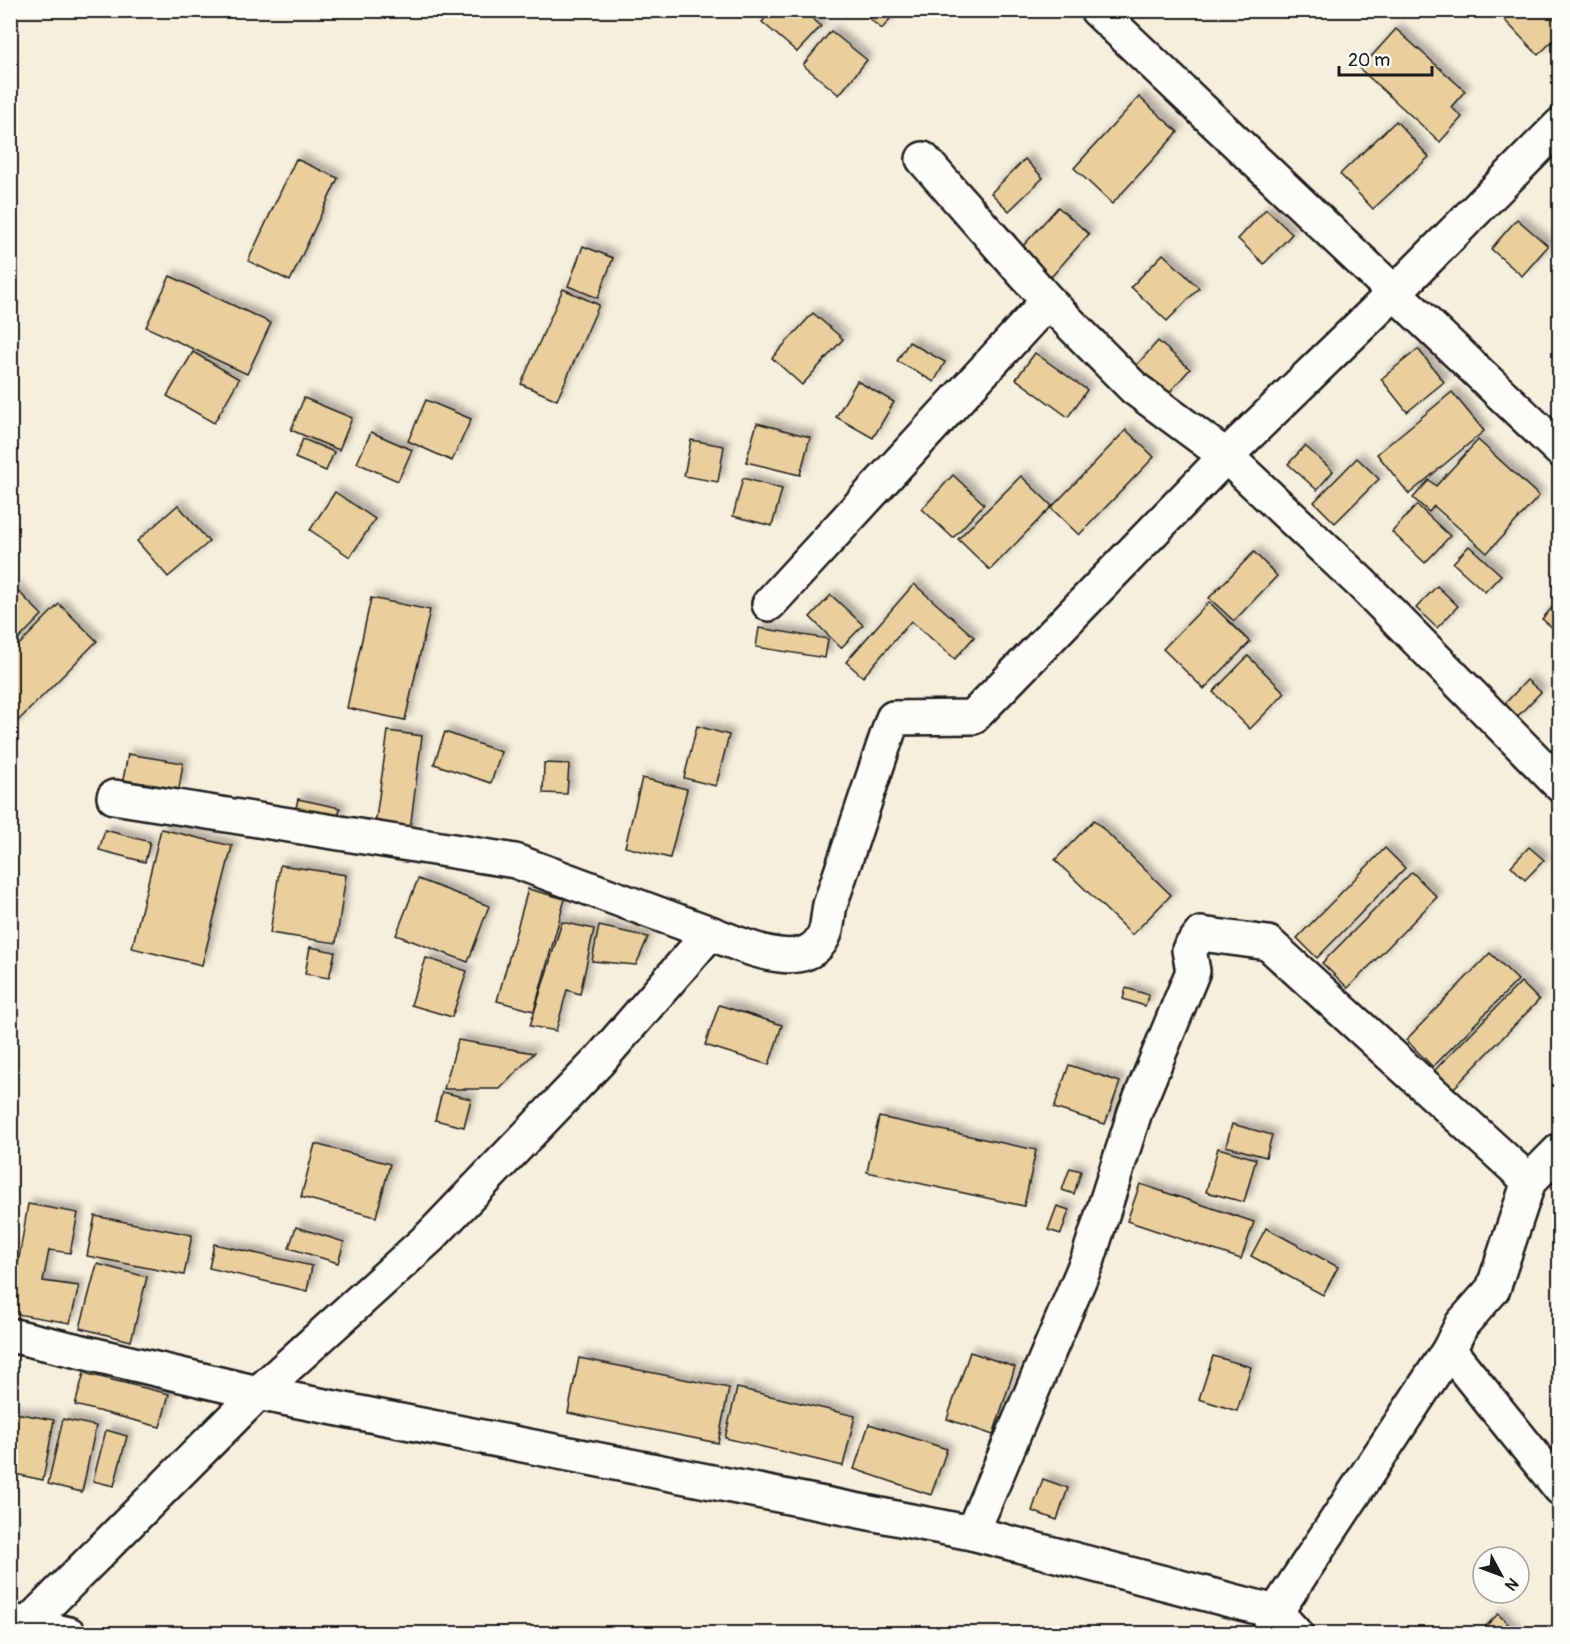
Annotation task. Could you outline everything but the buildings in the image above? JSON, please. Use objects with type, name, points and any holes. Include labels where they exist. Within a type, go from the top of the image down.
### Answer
[{"type":"street","points":[[1097,10],[1560,450]]},
{"type":"street","points":[[114,797],[516,861],[776,956],[799,955],[814,948],[825,934],[830,905],[893,718],[973,717],[1226,456],[1395,292],[1560,125]]},
{"type":"street","points":[[923,159],[1048,300],[1134,388],[1226,456],[1362,584],[1560,785]]},
{"type":"street","points":[[769,604],[1048,300]]},
{"type":"street","points":[[19,1626],[258,1393],[430,1237],[598,1060],[710,933]]},
{"type":"street","points":[[972,1533],[1088,1258],[1135,1112],[1193,970],[1189,950],[1202,934],[1268,943],[1529,1181]]},
{"type":"street","points":[[10,1335],[258,1393],[972,1533],[1281,1626],[1449,1350],[1462,1324],[1493,1289],[1529,1181],[1560,1150]]},
{"type":"street","points":[[1449,1350],[1560,1488]]},
{"type":"street","points":[[19,1626],[69,1634]]}]
